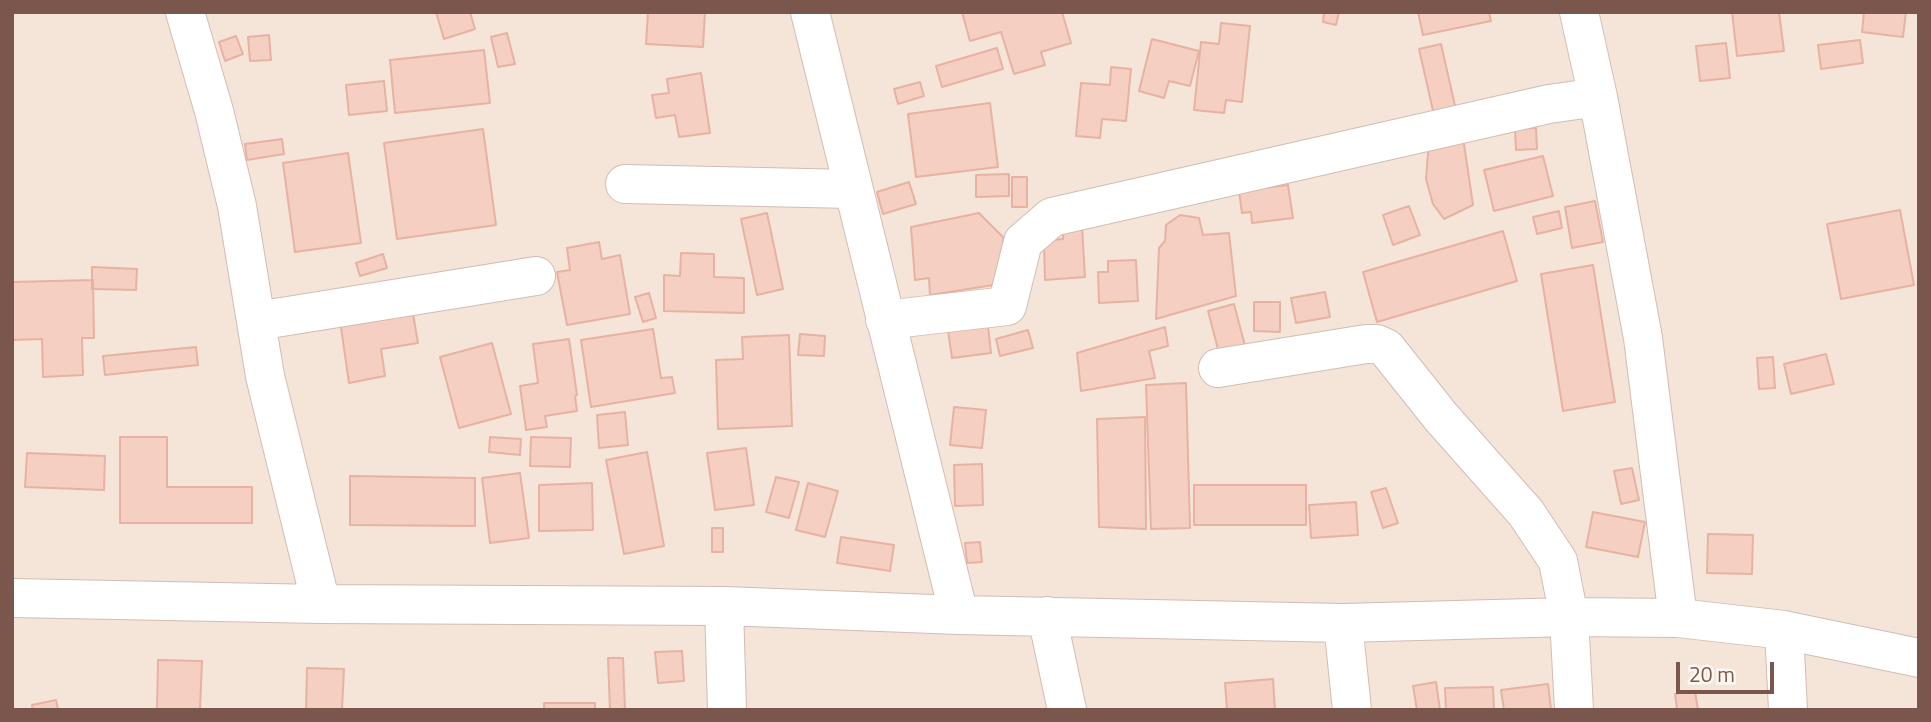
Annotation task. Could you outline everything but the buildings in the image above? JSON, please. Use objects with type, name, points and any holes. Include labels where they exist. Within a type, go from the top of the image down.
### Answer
[{"type":"street","points":[[185,12],[214,111],[234,193],[265,376],[321,604]]},
{"type":"street","points":[[810,12],[959,615]]},
{"type":"street","points":[[1579,12],[1598,97],[1643,338],[1678,618]]},
{"type":"street","points":[[885,320],[1007,306],[1023,242],[1052,216],[1549,104],[1598,97]]},
{"type":"street","points":[[625,184],[852,189]]},
{"type":"street","points":[[257,321],[536,276]]},
{"type":"street","points":[[1218,368],[1366,344],[1387,348],[1441,417],[1527,513],[1558,561],[1569,617],[1574,710]]},
{"type":"street","points":[[12,598],[321,604],[724,606],[959,615],[1343,623],[1569,617],[1678,618],[1784,630],[1919,658]]},
{"type":"street","points":[[724,606],[727,710]]},
{"type":"street","points":[[1047,616],[1067,710]]},
{"type":"street","points":[[1343,623],[1352,710]]},
{"type":"street","points":[[1784,630],[1788,710]]},
{"type":"shaded area","points":[[12,12],[1919,12],[1919,710],[12,710]]}]
